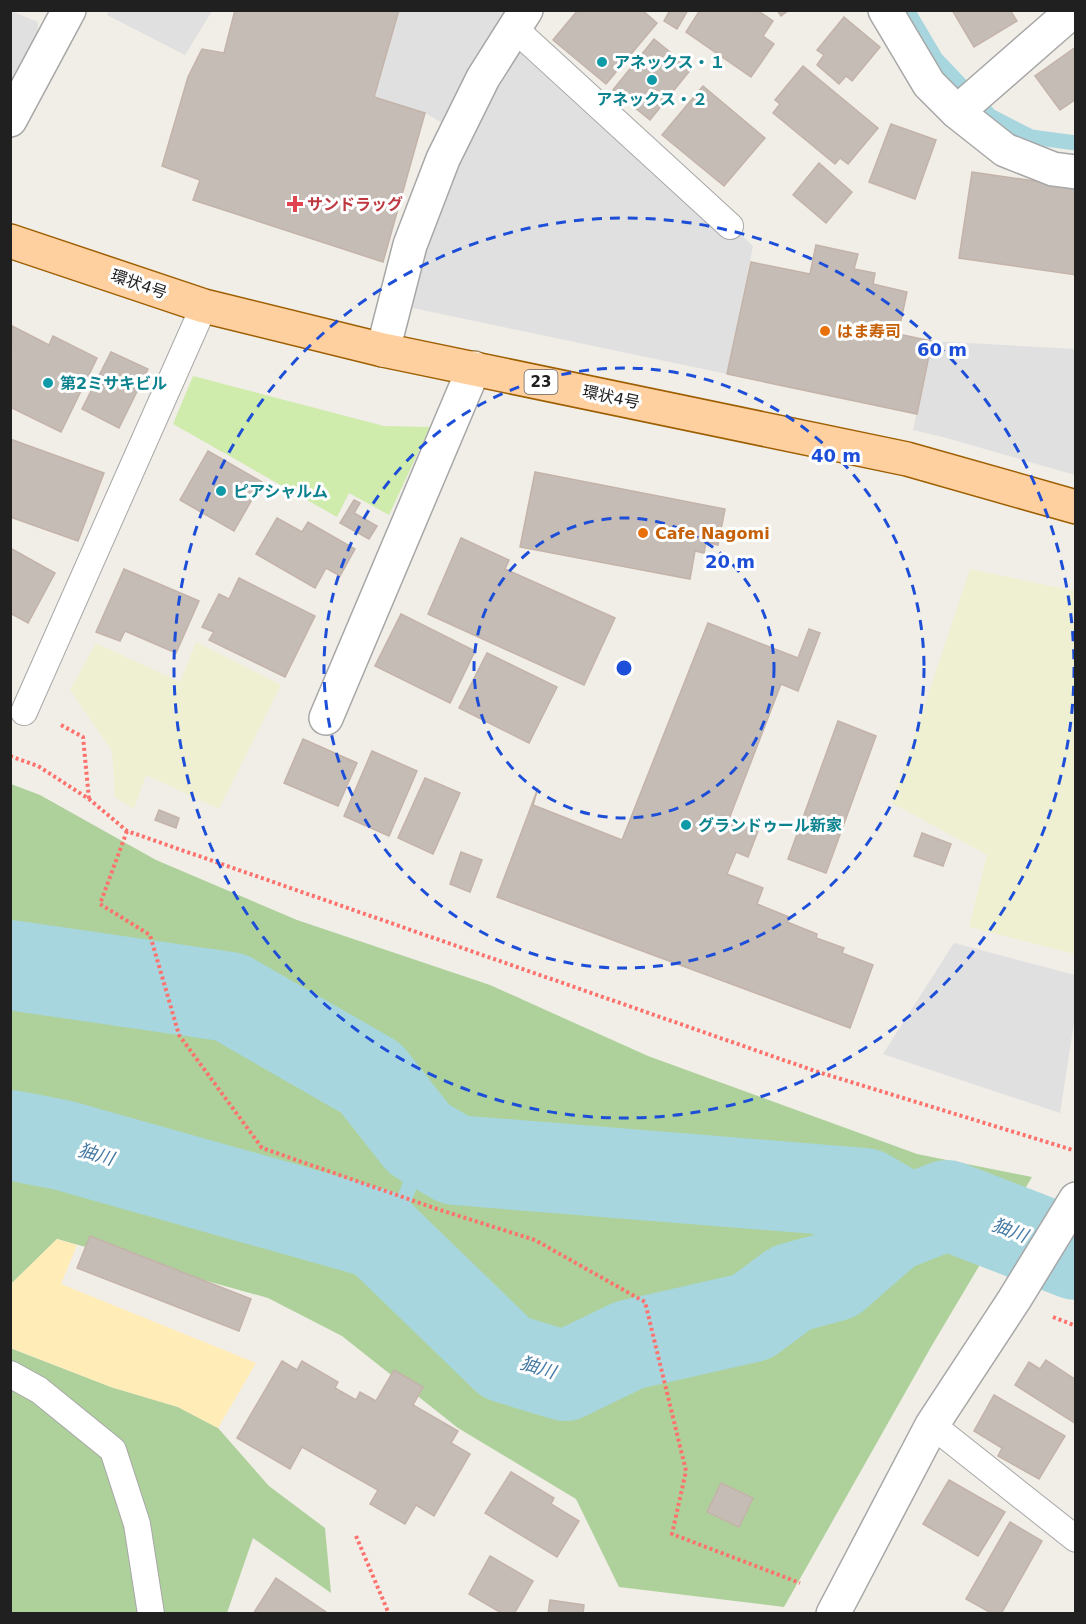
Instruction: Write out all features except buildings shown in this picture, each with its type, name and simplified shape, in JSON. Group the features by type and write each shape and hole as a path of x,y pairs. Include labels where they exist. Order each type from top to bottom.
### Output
{"main road":[{"name":"環状4号","path":"10,241 204,306 382,350 908,459 1076,507"}],"street":[{"path":"10,120 69,10"},
{"path":"885,10 929,84 965,105 1005,150 1053,169 1076,172"},
{"path":"965,105 1067,16 1064,10"},
{"path":"382,350 410,245 442,159 483,78 520,20"},
{"path":"326,718 474,368"},
{"path":"837,1606 932,1425 1076,1199"}],"lane":[{"path":"520,20 730,226"},
{"path":"24,712 204,306"},
{"path":"10,1374 39,1390 113,1450 137,1524 151,1614"},
{"path":"932,1425 1076,1539"}],"path":[{"path":"83,737 89,799"},
{"path":"10,756 38,766 89,799 127,831 814,1071 1076,1151"},
{"path":"127,831 100,904 150,935 179,1035 262,1148 534,1240 645,1302 686,1472 672,1534 837,1606"},
{"path":"356,1536 389,1614"}],"green space":[{"path":"193,376 384,426 430,427 389,515 349,493 337,517 173,424"},
{"path":"970,569 1075,591 1075,954 969,927 987,855 892,803"},
{"path":"196,642 281,685 219,809 146,775 134,809 115,797 112,751 70,690 96,643 180,682"},
{"path":"11,784 40,795 156,860 297,920 490,985 648,1056 917,1154 1032,1177 931,1347 784,1607 619,1587 576,1499 458,1428 342,1336 268,1298 57,1239 11,1284"},
{"path":"10,1348 111,1387 178,1407 218,1428 269,1486 325,1528 331,1593 253,1538 227,1613 11,1613"}],"sand":[{"path":"57,1239 77,1245 61,1284 256,1363 218,1428 178,1407 111,1387 11,1348 11,1284"}],"shaded area":[{"path":"109,10 212,11 185,55 107,15"},
{"path":"11,11 38,22 37,40 11,88"},
{"path":"399,11 526,11 515,28 753,246 727,374 394,304 456,131 425,113 374,97"},
{"path":"932,341 1075,349 1075,475 913,430"},
{"path":"954,943 1075,975 1075,1016 1060,1113 883,1054"}],"waterway":[{"path":"907,10 936,59 990,116 1031,137 1076,143"},
{"path":"10,965 230,997 371,1078 419,1139 455,1160 865,1193 910,1219"},
{"name":"㹨川","path":"10,1135 62,1145 378,1234 506,1358 565,1376 629,1345 752,1317 791,1288 835,1276 891,1227 947,1205 1076,1255"},
{"path":"378,1234 397,1211 408,1190 419,1139"}],"place":[{"name":"アネックス・１","path":"602,62"},
{"name":"アネックス・２","path":"652,80"},
{"name":"サンドラッグ","path":"295,204"},
{"name":"はま寿司","path":"825,331"},
{"name":"第2ミサキビル","path":"48,383"},
{"name":"ピアシャルム","path":"221,491"},
{"name":"Cafe Nagomi","path":"643,533"},
{"name":"グランドゥール新家","path":"686,825"}]}
